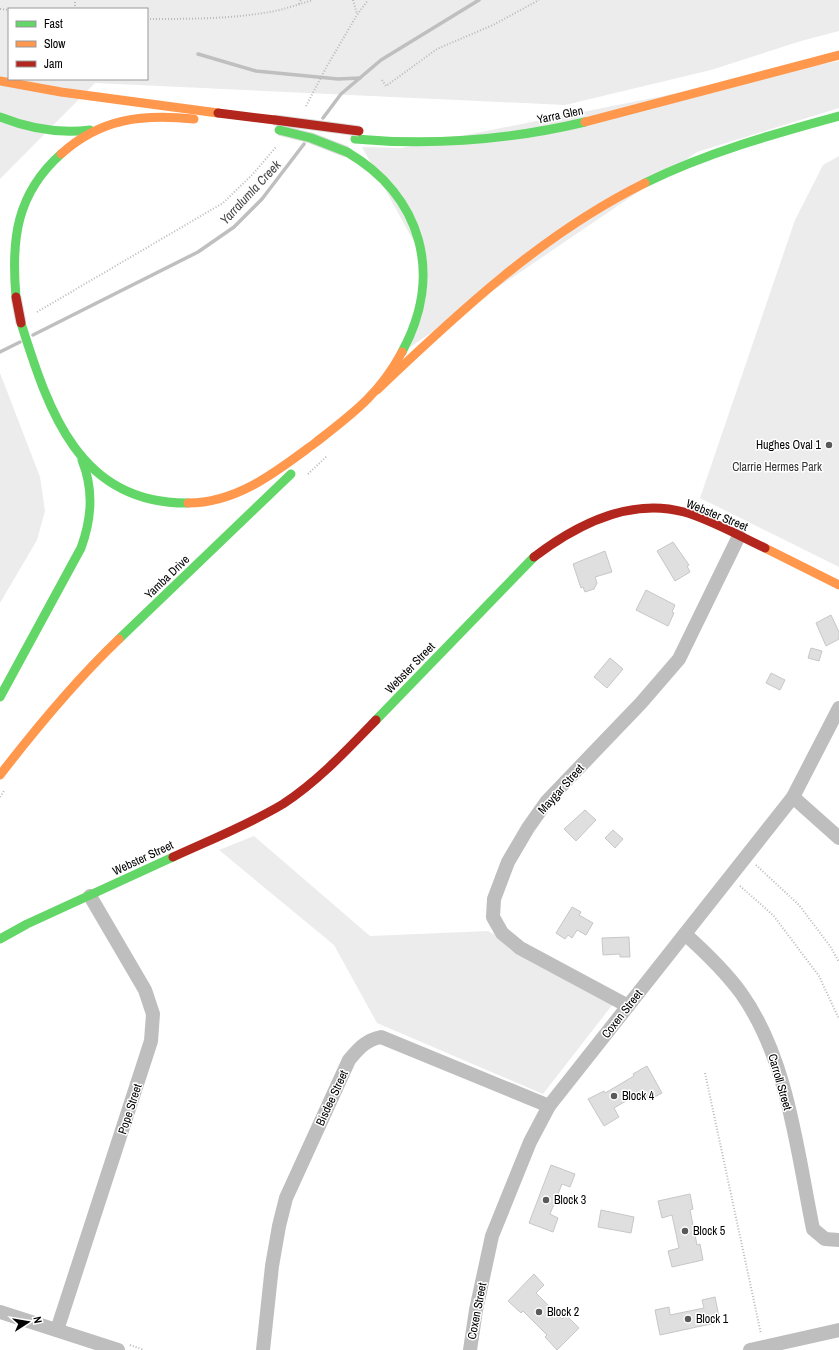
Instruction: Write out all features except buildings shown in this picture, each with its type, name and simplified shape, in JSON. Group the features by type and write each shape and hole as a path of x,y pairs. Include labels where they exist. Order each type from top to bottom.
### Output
{"main road":[{"path":"839,55 617,114 561,125 463,135 357,135 274,129 160,116 128,119 98,129 80,138 61,153 44,170 28,196 18,221 15,235 13,262 14,299 37,372 60,424 78,451 95,472 110,483 132,494 159,502 174,504 203,502 227,496 267,478 361,406 480,294 521,260 583,216 630,190 682,166 736,146 839,116"},
{"path":"0,81 60,92 275,120 357,135"},
{"path":"0,117 28,128 50,132 74,133 98,129"},
{"path":"274,129 311,138 347,152 370,166 395,192 410,215 421,252 423,287 414,326 400,356 377,390"},
{"path":"6,288 14,299"},
{"name":"Yamba Drive","path":"0,775 54,706 92,664 361,406"},
{"path":"0,697 81,548 88,531 92,512 91,493 85,466 78,451"},
{"name":"Webster Street","path":"0,939 27,924 258,818 284,803 331,766 533,558 556,539 579,525 606,515 630,510 655,509 679,512 739,536 839,585"}],"street":[{"name":"Maygar Street","path":"628,1006 520,948 502,934 493,918 494,899 508,862 528,828 547,801 636,709 679,659 739,536"},
{"name":"Coxen Street","path":"470,1350 476,1310 492,1236 530,1142 549,1106 793,797 839,708"},
{"path":"793,797 839,838"},
{"name":"Pope Street","path":"57,1330 151,1041 153,1014 145,990 90,896"},
{"name":"Carroll Street","path":"685,934 717,964 741,993 757,1020 774,1055 784,1088 813,1229 825,1239 839,1240"},
{"name":"Bisdee Street","path":"263,1350 272,1266 279,1226 286,1198 349,1060 358,1048 370,1039 382,1037 549,1106"},
{"path":"0,1312 118,1350"},
{"path":"757,1348 795,1345 839,1330"}],"path":[{"path":"299,4 301,0"},
{"path":"148,19 208,18 250,15 313,0"},
{"path":"353,0 357,15"},
{"path":"305,108 316,90 327,66 357,15 368,0"},
{"path":"382,80 386,86 437,49 493,25 539,0"},
{"path":"33,314 223,203 253,174 279,143"},
{"path":"747,856 799,905 830,946 839,962"},
{"path":"730,877 773,915 818,976 839,1019"},
{"path":"705,1072 757,1348"}],"green space":[{"path":"0,0 839,0 839,31 801,41 711,70 565,105 95,83 0,179"},
{"path":"839,61 839,108 697,152 410,347 425,262 362,147 401,148"},
{"name":"Clarrie Hermes Park","path":"839,156 839,567 700,498 795,220 823,165"},
{"path":"0,373 40,477 45,511 37,540 0,603"},
{"path":"254,836 370,936 488,931 613,1004 543,1094 377,1023 334,945 219,850"}],"waterway":[{"name":"Yarralumla Creek","path":"323,118 341,94 381,60 479,0"},
{"path":"198,54 256,71 338,79 360,78"},
{"name":"Yarralumla Creek","path":"33,335 198,252 234,227 262,199 304,144"},
{"name":"Yarralumla Creek","path":"0,352 20,342"}],"traffic: fast":[{"path":"645,183 716,153 765,137 839,116"},
{"path":"0,117 22,125 44,130 90,130"},
{"path":"355,139 413,142 471,140 528,133 585,122"},
{"path":"279,130 311,138 347,152"},
{"path":"347,152 373,170 393,191 408,214 418,240 423,266 422,294 415,323 402,352"},
{"path":"16,297 15,256 16,237 20,219 34,185 46,169 61,154"},
{"path":"21,323 44,389 57,419 74,447 95,470 120,488 151,499 188,503"},
{"path":"0,697 81,548 85,537 89,515 90,493 86,471 82,460"},
{"path":"119,639 291,474"},
{"path":"376,720 534,557"},
{"path":"0,939 27,924 173,857"}],"traffic: slow":[{"path":"585,122 839,55"},
{"path":"0,81 61,92 218,113"},
{"path":"61,154 76,142 91,133 123,121 157,117 194,119"},
{"path":"377,390 439,332 503,276 571,226 607,203 645,183"},
{"path":"188,503 206,502 224,498 256,484 286,464 341,423 364,403 384,380 402,352"},
{"path":"765,548 839,585"},
{"path":"0,775 57,705 87,671 119,639"}],"traffic: jam":[{"path":"218,113 275,120"},
{"path":"275,120 359,131"},
{"path":"16,297 21,323"},
{"path":"534,557 567,534 585,525 623,511 643,508 663,508 694,515 765,548"},
{"path":"173,857 243,826 283,804 320,775 376,720"}],"place":[{"name":"Hughes Oval 1","path":"829,445"},
{"name":"Block 4","path":"614,1096"},
{"name":"Block 3","path":"546,1200"},
{"name":"Block 5","path":"685,1231"},
{"name":"Block 2","path":"539,1312"},
{"name":"Block 1","path":"688,1319"}]}
